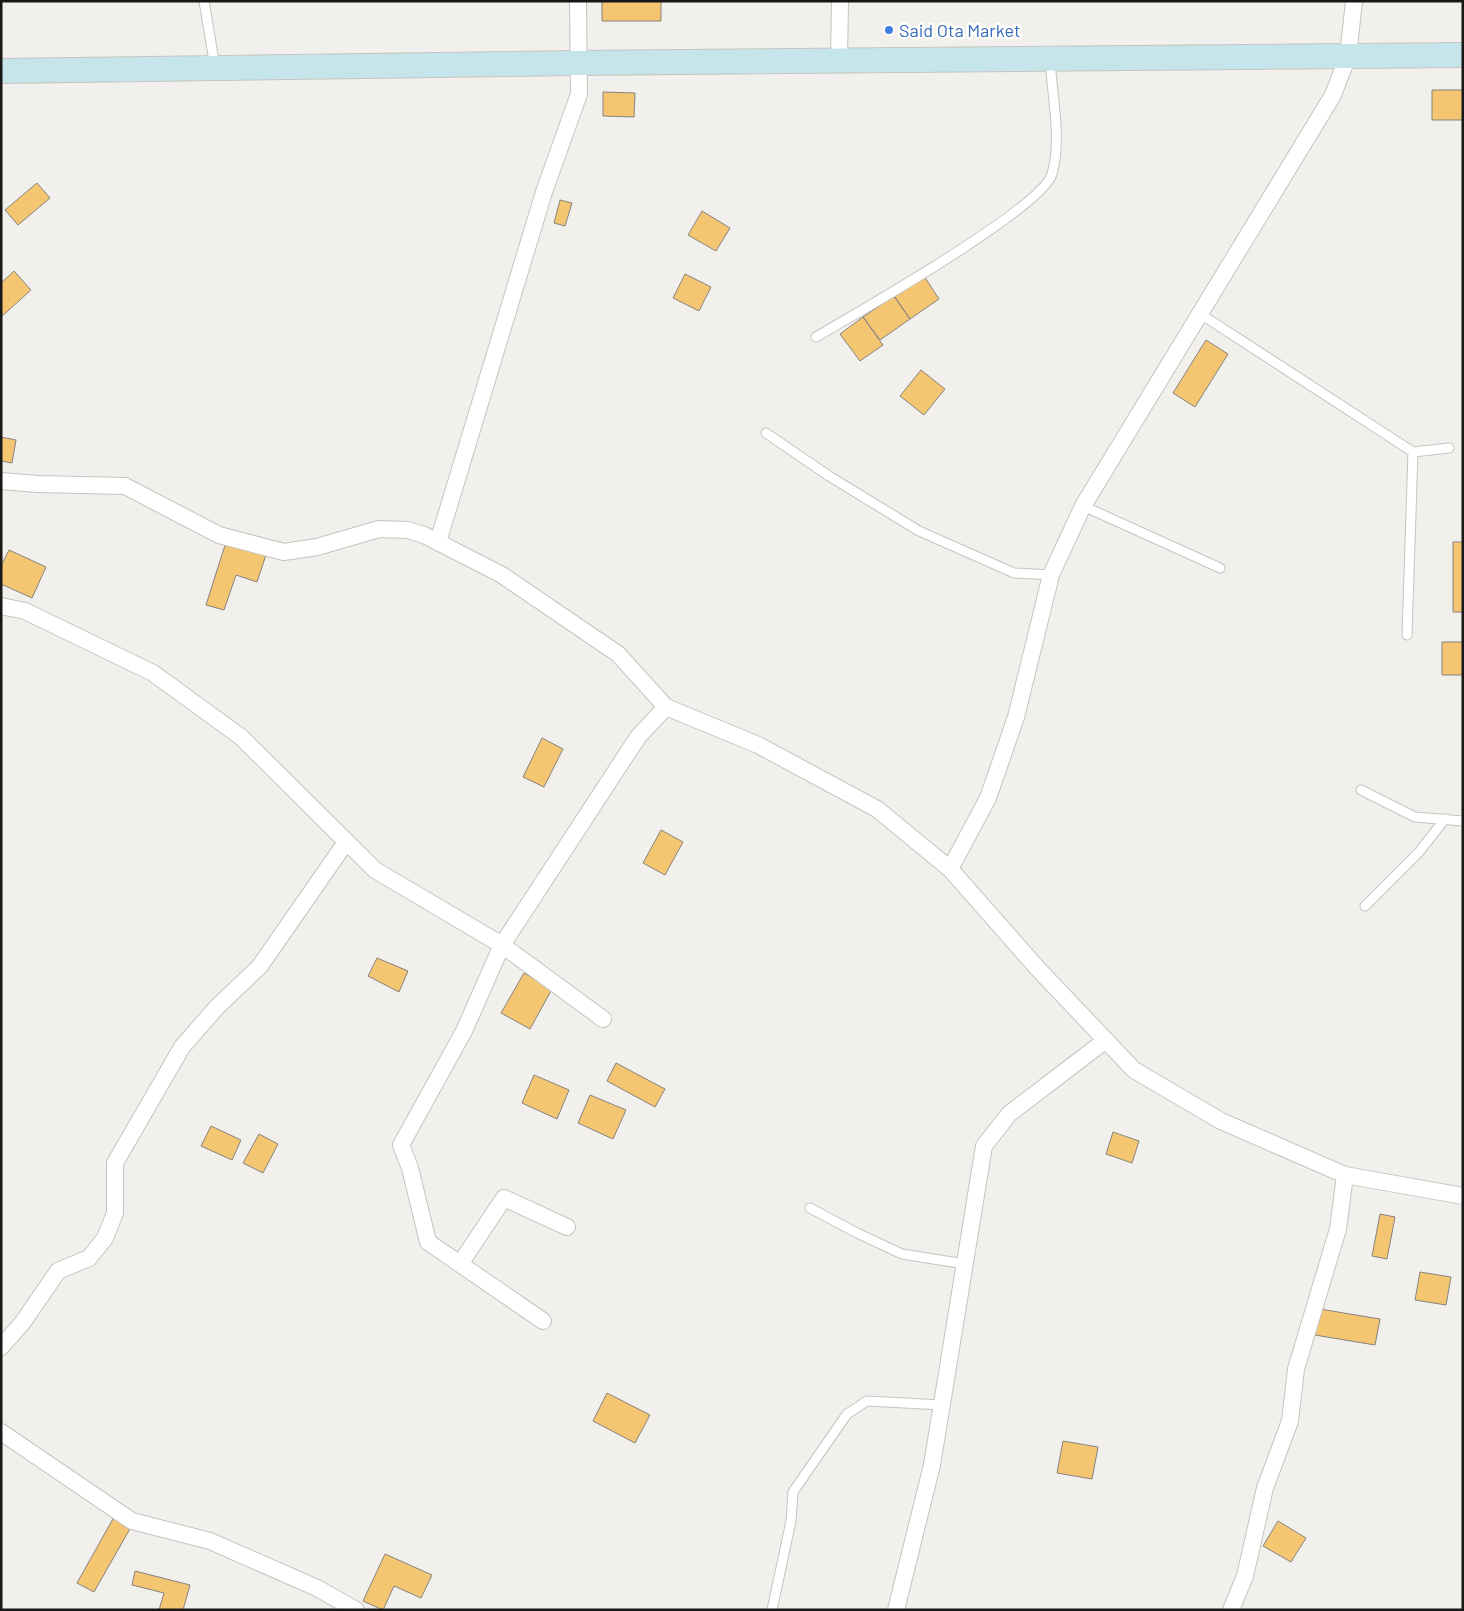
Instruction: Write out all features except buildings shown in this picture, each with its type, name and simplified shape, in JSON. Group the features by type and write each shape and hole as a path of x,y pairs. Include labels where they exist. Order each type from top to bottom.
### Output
{"main road":[{"path":"1,71 577,63 1463,55"}],"street":[{"path":"438,542 544,192 579,94 577,63 578,1"},
{"path":"839,61 840,1"},
{"path":"950,869 988,798 1016,718 1051,575 1083,506 1333,95 1348,56 1354,1"},
{"path":"1,481 38,484 125,486 219,535 284,552 317,547 379,529 408,530 424,534 502,576 618,654 666,708 758,745 877,809 950,869 1040,971 1134,1070 1222,1121 1345,1175 1463,1196"},
{"path":"1,606 26,611 153,673 241,737 375,870 502,946 603,1019"},
{"path":"543,1321 428,1242 410,1168 401,1145 464,1031 502,946 638,737 666,708"},
{"path":"1,1346 23,1322 58,1271 89,1258 105,1238 115,1213 115,1163 182,1047 217,1007 260,966 346,842"},
{"path":"896,1610 932,1465 984,1146 1009,1114 1106,1040"},
{"path":"1231,1610 1245,1576 1265,1488 1290,1421 1296,1369 1338,1229 1345,1175"},
{"path":"460,1264 504,1198 567,1227"},
{"path":"1,1432 132,1522 210,1542 317,1588 356,1610"}],"lane":[{"path":"204,1 215,68"},
{"path":"816,338 966,246 1032,198 1051,175 1056,145 1050,59"},
{"path":"1199,313 1413,452 1449,448"},
{"path":"766,433 828,476 919,531 1014,572 1051,575"},
{"path":"1407,635 1413,452"},
{"path":"1083,506 1220,568"},
{"path":"1361,790 1415,817 1463,821"},
{"path":"1366,906 1420,852 1445,819"},
{"path":"810,1208 902,1254 965,1264"},
{"path":"772,1610 791,1521 793,1492 847,1414 867,1401 942,1405"}],"place":[{"name":"Said Ota Market","path":"889,30"}]}
